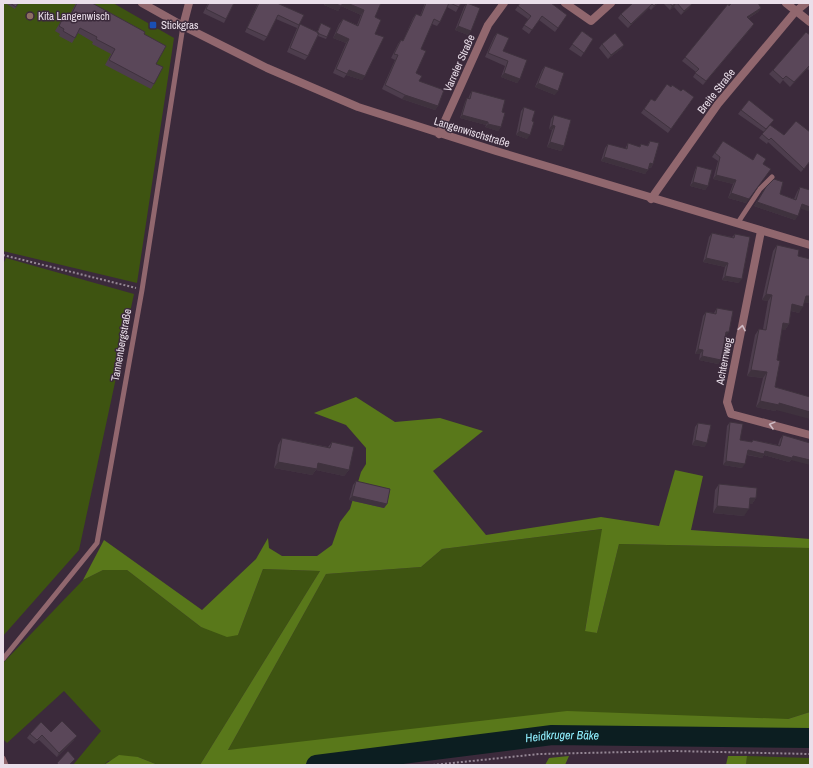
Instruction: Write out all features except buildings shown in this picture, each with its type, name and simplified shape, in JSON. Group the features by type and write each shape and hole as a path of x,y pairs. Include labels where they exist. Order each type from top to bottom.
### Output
{"street":[{"name":"Langenwischstraße","path":"142,3 183,26 267,68 351,104 439,134 651,199 810,245"},
{"name":"Tannenbergstraße","path":"183,26 189,3"},
{"name":"Varreler Straße","path":"439,134 488,25 504,3"},
{"path":"564,3 591,21 611,3"},
{"path":"786,3 795,12 810,22"},
{"name":"Breite Straße","path":"651,199 718,104 795,12 806,3"},
{"name":"Achternweg","path":"761,231 727,402 731,414 810,435"}],"lane":[{"name":"Tannenbergstraße","path":"3,659 97,543 142,290 183,26"},
{"path":"737,224 760,189 772,177"},
{"path":"3,758 6,765"}],"path":[{"path":"3,255 142,290"},
{"path":"433,765 539,754 674,751 810,754"}],"green space":[{"path":"3,3 113,3 174,38 137,283 3,251"},
{"path":"6,258 134,294 79,550 3,636 3,264"},
{"path":"356,397 395,422 440,418 483,431 433,471 486,535 601,517 659,526 675,470 703,476 691,530 810,539 810,548 619,544 597,633 585,631 602,529 442,549 421,567 326,574 228,750 567,711 788,719 810,712 810,737 552,733 303,765 200,765 320,571 263,569 238,635 227,637 201,627 127,570 103,570 83,580 104,540 202,610 256,559 268,538 269,548 282,556 317,556 332,545 340,522 350,509 361,472 366,464 366,448 346,425 314,413"},
{"path":"603,529 585,630 597,633 619,544 810,548 810,712 788,719 228,750 326,574 421,567 442,549"},
{"path":"263,569 320,571 200,765 158,765 138,757 108,761 104,765 73,765 101,731 64,691 7,743 3,739 3,663 83,580 103,570 127,570 201,627 238,635"},
{"path":"119,755 138,757 158,765 104,765"},
{"path":"569,756 565,765 545,765 549,758"},
{"path":"728,756 747,756 746,765 726,765"},
{"path":"747,756 810,758 810,765 746,765"}],"waterway":[{"name":"Heidkruger Bäke","path":"316,765 552,735 810,738"}],"place":[{"name":"Kita Langenwisch","path":"30,16"},
{"name":"Stickgras","path":"153,25"}]}
